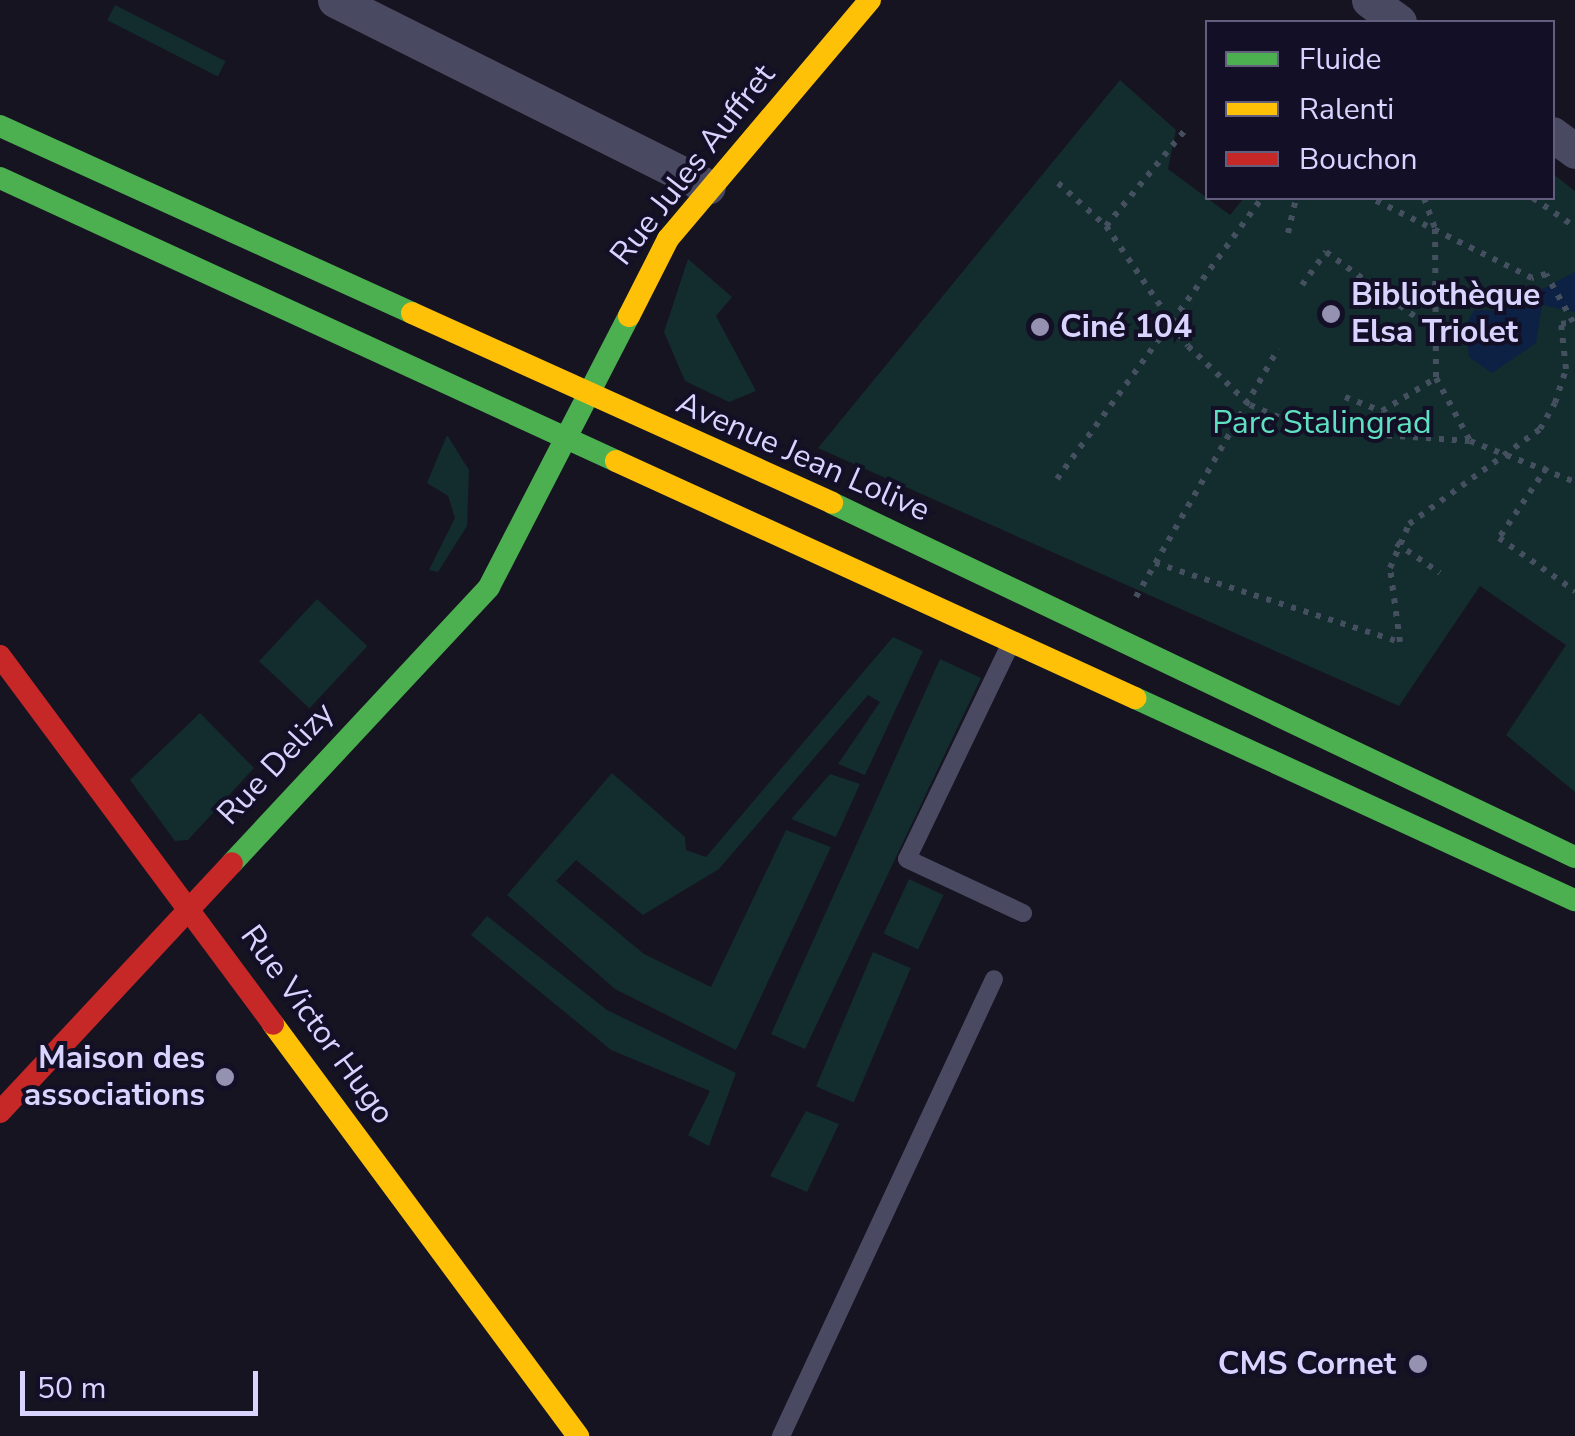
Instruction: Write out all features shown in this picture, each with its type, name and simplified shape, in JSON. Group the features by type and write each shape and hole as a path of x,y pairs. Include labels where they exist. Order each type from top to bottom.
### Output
{"main road":[{"name":"Rue Jules Auffret","path":"568,440 629,300 708,187 870,0"},
{"name":"Avenue Jean Lolive","path":"0,126 588,394 1575,857"},
{"path":"0,178 1575,900"},
{"name":"Rue Delizy","path":"0,1112 489,587 568,440"},
{"name":"Rue Victor Hugo","path":"7,682 188,908 578,1436"}],"street":[{"path":"335,0 708,187"}],"lane":[{"path":"1013,640 907,859 1023,913"},
{"path":"781,1436 994,979"}],"path":[{"path":"1106,226 1184,130"},
{"path":"1058,182 1106,226 1170,318 1250,405 1309,430 1470,441 1510,451 1575,482"},
{"path":"1057,479 1170,318 1260,200"},
{"path":"1288,234 1296,200"},
{"path":"1155,563 1400,642 1390,568 1396,544 1409,524 1510,451 1556,403 1566,369 1561,324 1573,322 1546,274 1532,278 1376,200"},
{"path":"1425,200 1435,228 1432,329 1436,378 1470,441"},
{"path":"1537,200 1575,228"},
{"path":"1302,285 1326,252 1432,329"},
{"path":"1136,597 1250,405 1278,349"},
{"path":"1345,397 1382,410 1436,378"},
{"path":"1547,466 1498,538 1575,592"},
{"path":"1396,544 1440,573"}],"green space":[{"path":"115,5 225,61 218,76 107,20"},
{"name":"Parc Stalingrad","path":"1120,80 1176,130 1168,169 1230,215 1242,200 1555,200 1555,176 1575,191 1575,792 1506,735 1566,645 1480,586 1399,706 818,448"},
{"path":"688,259 732,297 716,316 756,391 729,402 685,381 664,332"},
{"path":"447,435 469,470 467,526 438,572 429,570 455,518 448,496 427,483"},
{"path":"317,599 367,646 309,708 259,661"},
{"path":"893,637 923,651 865,775 838,764 880,702 868,695 719,869 643,915 576,860 556,881 644,954 711,987 786,830 831,847 736,1050 615,989 507,895 612,773 685,837 686,850 706,857"},
{"path":"940,659 981,678 805,1049 771,1034"},
{"path":"200,713 254,768 188,840 175,841 130,780"},
{"path":"830,774 860,784 836,837 791,819"},
{"path":"909,879 943,895 918,949 884,933"},
{"path":"487,916 607,1010 736,1073 709,1146 688,1135 710,1091 611,1050 471,935"},
{"path":"873,952 911,968 854,1102 816,1086"},
{"path":"806,1111 839,1124 807,1192 770,1176"}],"water":[{"path":"1575,272 1575,312 1542,305 1536,343 1492,373 1469,357 1465,327 1474,310 1500,311"}],"traffic: fast":[{"path":"0,126 412,313"},
{"path":"0,178 616,461"},
{"path":"232,863 489,587 629,316"},
{"path":"832,503 1575,857"},
{"path":"1135,698 1575,900"}],"traffic: slow":[{"path":"629,316 668,239 870,0"},
{"path":"412,313 832,503"},
{"path":"616,461 1135,698"},
{"path":"273,1024 578,1436"}],"traffic: jam":[{"path":"0,656 273,1024"},
{"path":"0,1112 232,863"}],"place":[{"name":"Bibliothèque Elsa Triolet","path":"1331,314"},
{"name":"Ciné 104","path":"1040,327"},
{"name":"Maison des associations","path":"225,1077"},
{"name":"CMS Cornet","path":"1418,1364"}]}
